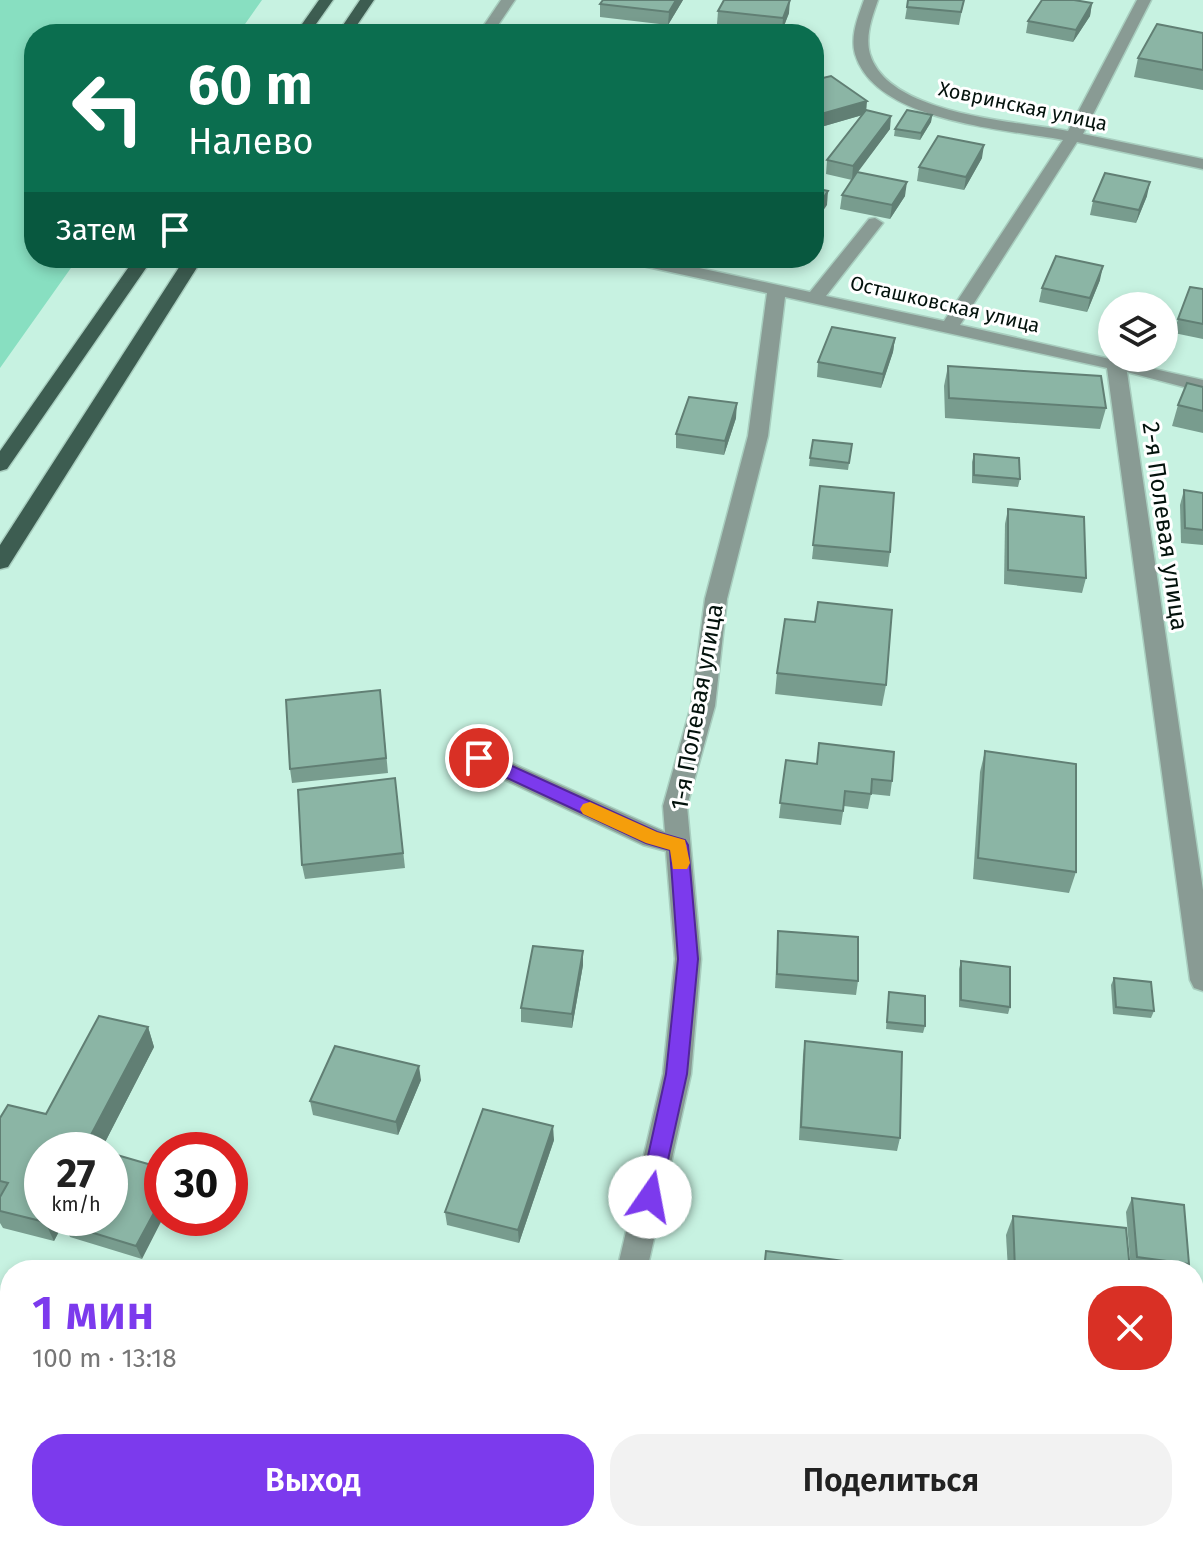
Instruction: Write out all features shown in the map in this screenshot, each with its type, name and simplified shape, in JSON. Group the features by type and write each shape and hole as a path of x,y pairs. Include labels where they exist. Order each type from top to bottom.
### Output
{"main road":[{"path":"309,24 326,0"},
{"path":"351,24 367,0"},
{"path":"0,465 137,268"},
{"path":"0,562 188,268"}],"street":[{"path":"492,24 508,0"},
{"name":"Ховринская улица","path":"871,0 859,34 863,55 883,84 908,100 955,114 1203,164"},
{"path":"948,329 1073,137 1144,0"},
{"path":"815,298 875,223"},
{"name":"Осташковская улица","path":"677,268 1098,360"},
{"name":"1-я Полевая улица","path":"634,1260 677,1074 688,959 675,806 703,706 716,599 758,436 777,289"},
{"name":"2-я Полевая улица","path":"1117,372 1203,980"},
{"name":"Осташковская улица","path":"1148,372 1203,386"},
{"path":"479,758 652,838 679,845"}],"green space":[{"path":"0,0 262,0 245,24 24,24 24,268 71,268 0,368"}],"building":[{"path":"603,0 676,0 669,12 600,4"},
{"path":"724,0 790,0 783,18 718,11"},
{"path":"908,0 964,0 961,12 907,7"},
{"path":"1042,0 1092,3 1076,30 1028,21"},
{"path":"1157,24 1203,33 1203,70 1138,58"},
{"path":"831,76 867,101 824,113 824,78"},
{"path":"866,110 891,116 853,166 827,160"},
{"path":"907,110 932,115 921,133 895,129"},
{"path":"938,136 984,145 966,177 919,167"},
{"path":"857,172 907,182 892,205 842,195"},
{"path":"1105,173 1150,182 1139,210 1093,201"},
{"path":"1056,256 1103,266 1090,298 1042,288"},
{"path":"1190,287 1203,289 1203,324 1178,319"},
{"path":"832,327 895,338 883,374 818,362"},
{"path":"948,366 1101,376 1106,408 949,398"},
{"path":"1187,383 1203,387 1203,411 1178,405"},
{"path":"689,397 737,403 725,441 676,434"},
{"path":"813,440 852,444 849,463 810,458"},
{"path":"974,454 1019,458 1020,479 974,475"},
{"path":"820,486 894,493 890,552 813,545"},
{"path":"1184,490 1203,493 1203,530 1185,528"},
{"path":"1008,509 1084,517 1086,578 1008,570"},
{"path":"818,602 892,610 886,685 777,673 785,619 815,622"},
{"path":"380,690 386,758 290,769 286,700"},
{"path":"819,743 894,752 892,781 872,779 871,794 845,791 843,811 780,803 786,760 817,764"},
{"path":"985,751 1076,764 1076,872 978,858"},
{"path":"395,778 403,853 302,865 298,790"},
{"path":"778,931 858,937 858,981 777,974"},
{"path":"533,946 583,951 572,1014 521,1008"},
{"path":"961,961 1010,967 1010,1007 961,1000"},
{"path":"1114,978 1151,982 1154,1011 1116,1007"},
{"path":"889,992 925,996 925,1026 887,1022"},
{"path":"99,1016 148,1027 93,1132 24,1132 24,1217 0,1211 0,1197 8,1183 0,1181 0,1118 8,1105 46,1114"},
{"path":"805,1041 902,1052 900,1138 801,1127"},
{"path":"335,1046 419,1066 396,1122 310,1101"},
{"path":"483,1109 553,1126 518,1230 445,1212"},
{"path":"128,1158 144,1163 144,1231 136,1246 103,1236 128,1236"},
{"path":"1132,1198 1184,1205 1189,1260 1137,1257"},
{"path":"1013,1216 1126,1228 1129,1260 1015,1260"},
{"path":"766,1251 837,1260 765,1260"}],"slow traffic":[{"path":"590,809 652,838 679,845 680,863"}],"route":[{"path":"479,758 652,838 679,845 688,959 677,1074 650,1197"}]}
